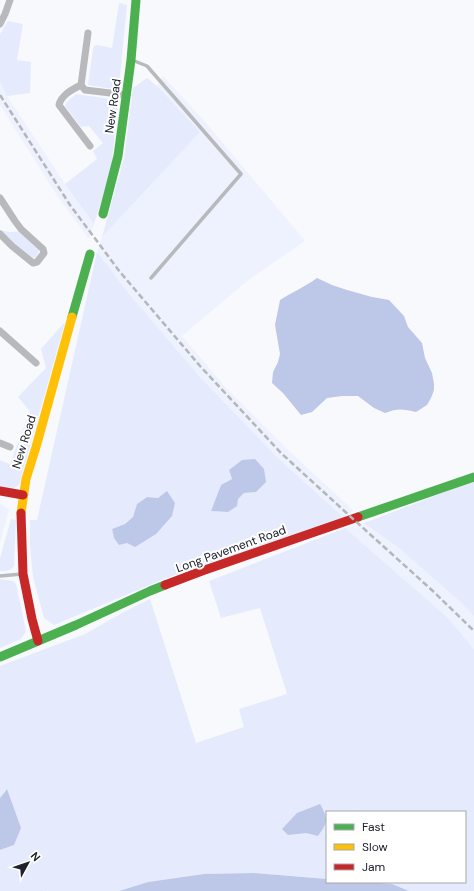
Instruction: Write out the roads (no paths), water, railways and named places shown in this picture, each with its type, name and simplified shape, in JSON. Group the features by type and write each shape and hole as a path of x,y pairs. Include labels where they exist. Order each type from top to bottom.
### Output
{"street":[{"path":"0,24 10,0"},
{"name":"New Road","path":"103,214 118,156 132,60 136,0"},
{"path":"88,33 81,85 85,90 127,95"},
{"path":"81,85 70,91 60,101 59,105 90,146"},
{"path":"0,198 3,208 21,229 43,249 44,253 37,262 33,264 0,234"},
{"name":"New Road","path":"38,641 32,620 23,574 21,514 23,495 27,474 36,447 90,254"},
{"path":"0,331 36,363"},
{"path":"0,443 10,447"},
{"name":"Long Pavement Road","path":"0,657 76,625 150,591 202,571 474,476"},
{"path":"0,491 23,495"}],"lane":[{"path":"132,60 147,66 241,174 151,278"},
{"path":"0,576 23,574"}],"water":[{"path":"317,278 347,290 389,300 404,316 408,327 422,343 425,358 432,373 434,390 427,405 416,412 408,410 394,410 385,413 374,408 358,396 342,396 327,398 312,412 301,415 283,393 272,383 273,372 280,354 275,325 280,300"},
{"path":"255,459 264,469 266,482 256,492 244,493 238,499 237,506 228,512 211,511 221,485 232,479 229,470 242,460"},
{"path":"167,491 175,503 172,516 156,534 135,547 127,543 119,545 114,538 112,529 125,524 133,517 137,504 147,497 158,498"},
{"path":"7,789 21,828 14,845 0,850 0,798"},
{"path":"320,804 325,814 326,821 318,836 306,833 288,835 282,829 297,813"},
{"path":"253,873 326,879 326,883 380,883 392,884 409,891 119,891 148,882 204,874"}],"railway":[{"path":"0,95 70,205 120,272 200,366 281,453 434,592 474,631"}]}
